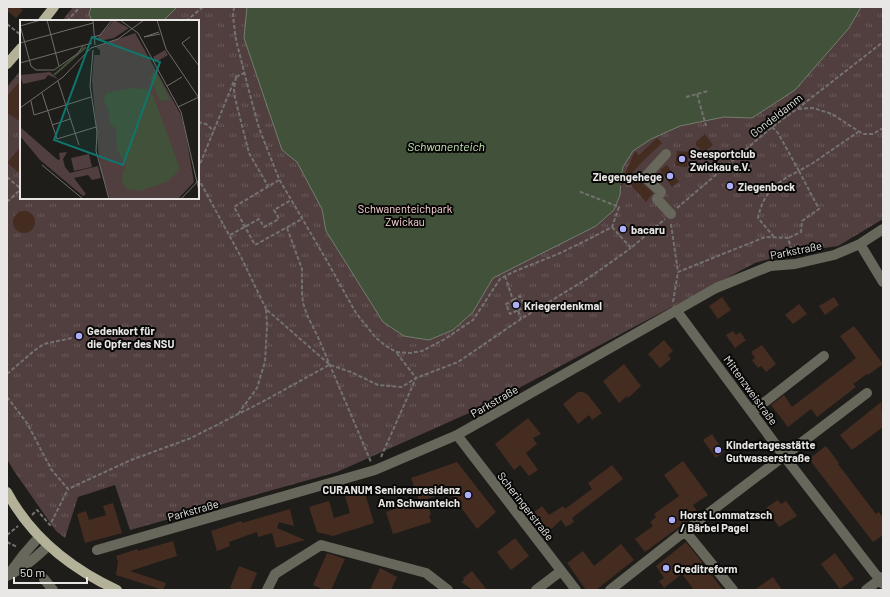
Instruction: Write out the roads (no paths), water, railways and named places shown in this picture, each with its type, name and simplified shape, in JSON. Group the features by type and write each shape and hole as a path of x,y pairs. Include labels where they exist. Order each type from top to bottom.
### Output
{"main road":[{"path":"44,20 54,7"},
{"path":"7,64 20,49"},
{"path":"7,492 25,520 48,546 99,582 117,590"}],"street":[{"path":"666,154 645,177 661,192 657,198 671,214"},
{"name":"Parkstraße","path":"97,550 375,470 457,436 716,288 770,266 795,264 834,254 860,244 883,229"},
{"path":"860,244 883,282"},
{"name":"Mittenzweistraße","path":"676,310 784,456 882,580"},
{"path":"752,412 824,356"},
{"path":"610,590 684,531 867,393"},
{"name":"Scheringerstraße","path":"457,436 576,590"},
{"path":"684,531 733,590"},
{"path":"7,576 39,537"},
{"path":"267,590 275,574 321,545 426,573 448,590"},
{"path":"7,576 20,570 48,546"},
{"path":"536,590 561,571"},
{"path":"44,579 53,590"},
{"path":"866,590 882,580"}],"water":[{"path":"91,7 177,7 164,20 92,20 89,14"},
{"name":"Schwanenteich","path":"247,7 861,7 849,28 795,90 752,118 724,117 680,126 651,139 633,151 623,167 620,195 614,210 596,226 493,278 473,312 453,330 429,340 404,336 383,322 326,231 322,209 297,162 282,150 244,38"}],"place":[{"name":"Seesportclub Zwickau e.V.","path":"682,159"},
{"name":"Ziegengehege","path":"670,176"},
{"name":"Ziegenbock","path":"730,186"},
{"name":"bacaru","path":"623,229"},
{"name":"Kriegerdenkmal","path":"516,305"},
{"name":"Gedenkort für die Opfer des NSU","path":"79,336"},
{"name":"Kindertagesstätte Gutwasserstraße","path":"718,450"},
{"name":"CURANUM Seniorenresidenz Am Schwanteich","path":"468,495"},
{"name":"Horst Lommatzsch / Bärbel Pagel","path":"672,520"},
{"name":"Creditreform","path":"666,568"}],"park label":[{"name":"Schwanenteichpark Zwickau","path":"405,214"}]}
